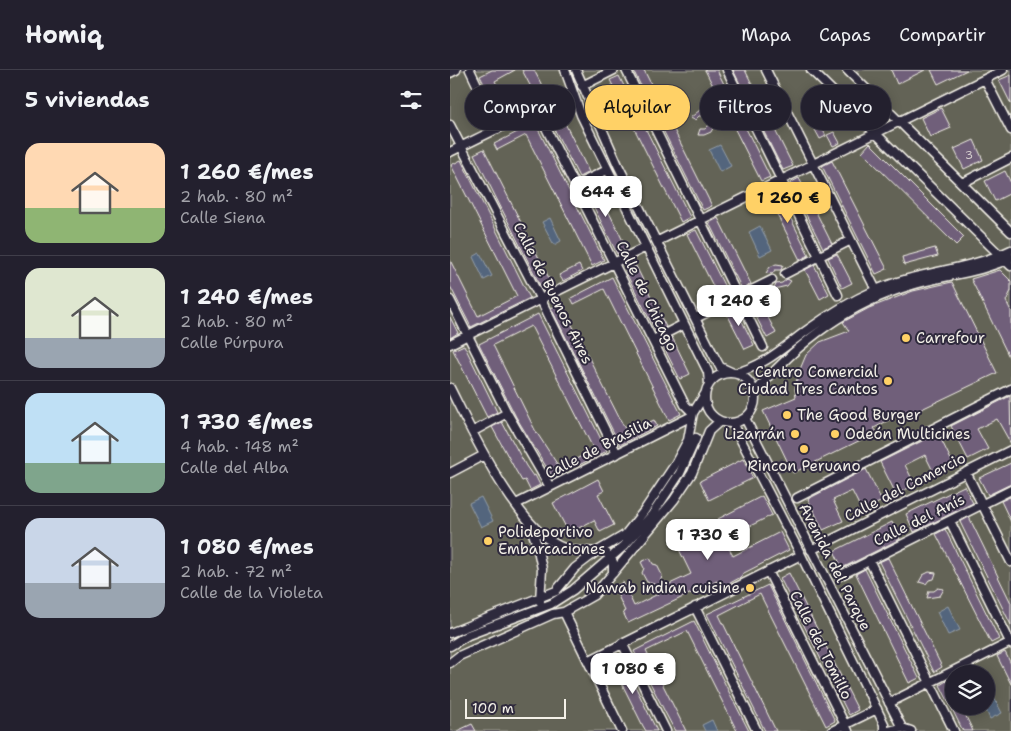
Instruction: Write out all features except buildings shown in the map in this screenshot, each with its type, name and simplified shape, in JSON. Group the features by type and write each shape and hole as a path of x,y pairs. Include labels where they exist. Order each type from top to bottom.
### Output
{"street":[{"path":"450,73 456,70"},
{"path":"470,70 477,85"},
{"path":"564,70 569,85"},
{"path":"576,70 618,165 720,366 747,380 754,394 753,406 745,418 732,422 720,421 708,410 705,394"},
{"path":"582,86 614,70"},
{"path":"626,70 763,347"},
{"path":"726,70 838,295"},
{"path":"766,70 876,290"},
{"path":"811,70 1007,260"},
{"path":"847,70 1011,232"},
{"path":"658,241 1003,70"},
{"path":"986,79 1011,130"},
{"path":"575,98 608,170 708,372 709,384"},
{"name":"Calle de Buenos Aires","path":"450,124 542,300 617,454"},
{"path":"450,152 496,130"},
{"name":"Calle de Chicago","path":"547,130 654,340 684,406 692,415"},
{"path":"962,183 980,178 1011,158"},
{"path":"576,185 608,170"},
{"path":"785,274 851,240"},
{"path":"450,344 646,247"},
{"path":"754,394 769,375 799,346 834,320 862,304 913,285 988,268 1007,260 1011,250"},
{"path":"450,633 556,591 575,568 596,552 625,535 644,511 688,440 692,415 709,384 719,375 734,373 767,362 829,316 876,290 912,278 1007,260"},
{"path":"696,318 772,280"},
{"path":"450,300 507,413 550,487"},
{"path":"654,340 684,324"},
{"path":"450,388 484,456 528,520 549,540 563,548 605,552 613,562 613,573"},
{"path":"797,498 1011,389"},
{"path":"753,406 762,409"},
{"path":"472,432 507,413"},
{"name":"Calle de Brasilia","path":"516,504 692,415"},
{"name":"Avenida del Parque","path":"745,418 902,728"},
{"path":"450,663 459,656 553,614 564,612 594,594 674,500 692,473 709,431 720,421"},
{"name":"Avenida del Parque","path":"732,422 801,554 877,709 884,731"},
{"path":"450,646 468,635 543,608 562,598 610,558 638,532 652,514 680,473 696,438"},
{"name":"Calle del Comercio","path":"811,550 1011,450"},
{"path":"450,473 484,456"},
{"path":"766,461 778,467 775,478"},
{"path":"966,472 1011,562"},
{"name":"Calle del Anís","path":"839,576 1011,490"},
{"path":"528,520 537,545 542,569 540,598 543,608 553,614"},
{"path":"889,702 1011,643 950,520"},
{"path":"588,661 801,554"},
{"path":"869,560 954,731"},
{"name":"Calle del Tomillo","path":"768,571 847,728"},
{"path":"696,607 757,731"},
{"path":"564,612 622,731"},
{"path":"622,643 666,731"},
{"path":"832,731 847,728 877,709"},
{"path":"889,731 902,728 911,731"}],"green space":[{"path":"450,70 1011,70 1011,731 450,731"}],"water":[{"path":"720,145 731,166 720,172 709,150"},
{"path":"550,218 561,241 554,245 542,222"},
{"path":"760,226 772,250 760,256 749,232"},
{"path":"480,253 492,276 484,280 473,257"},
{"path":"481,497 493,521 481,527 469,503"},
{"path":"948,606 960,630 948,635 937,612"},
{"path":"995,700 1002,713 990,719 988,715 995,715"},
{"path":"712,720 717,731 705,731 702,725"}],"tunnel":[{"path":"777,465 787,460"},
{"path":"779,470 789,465"}],"place":[{"name":"Carrefour","path":"906,338"},
{"name":"Centro Comercial Ciudad Tres Cantos","path":"888,381"},
{"name":"The Good Burger","path":"787,415"},
{"name":"Lizarrán","path":"795,434"},
{"name":"Odeón Multicines","path":"835,434"},
{"name":"Rincon Peruano","path":"804,449"},
{"name":"Polideportivo Embarcaciones","path":"488,541"},
{"name":"Nawab indian cuisine","path":"750,588"}]}
